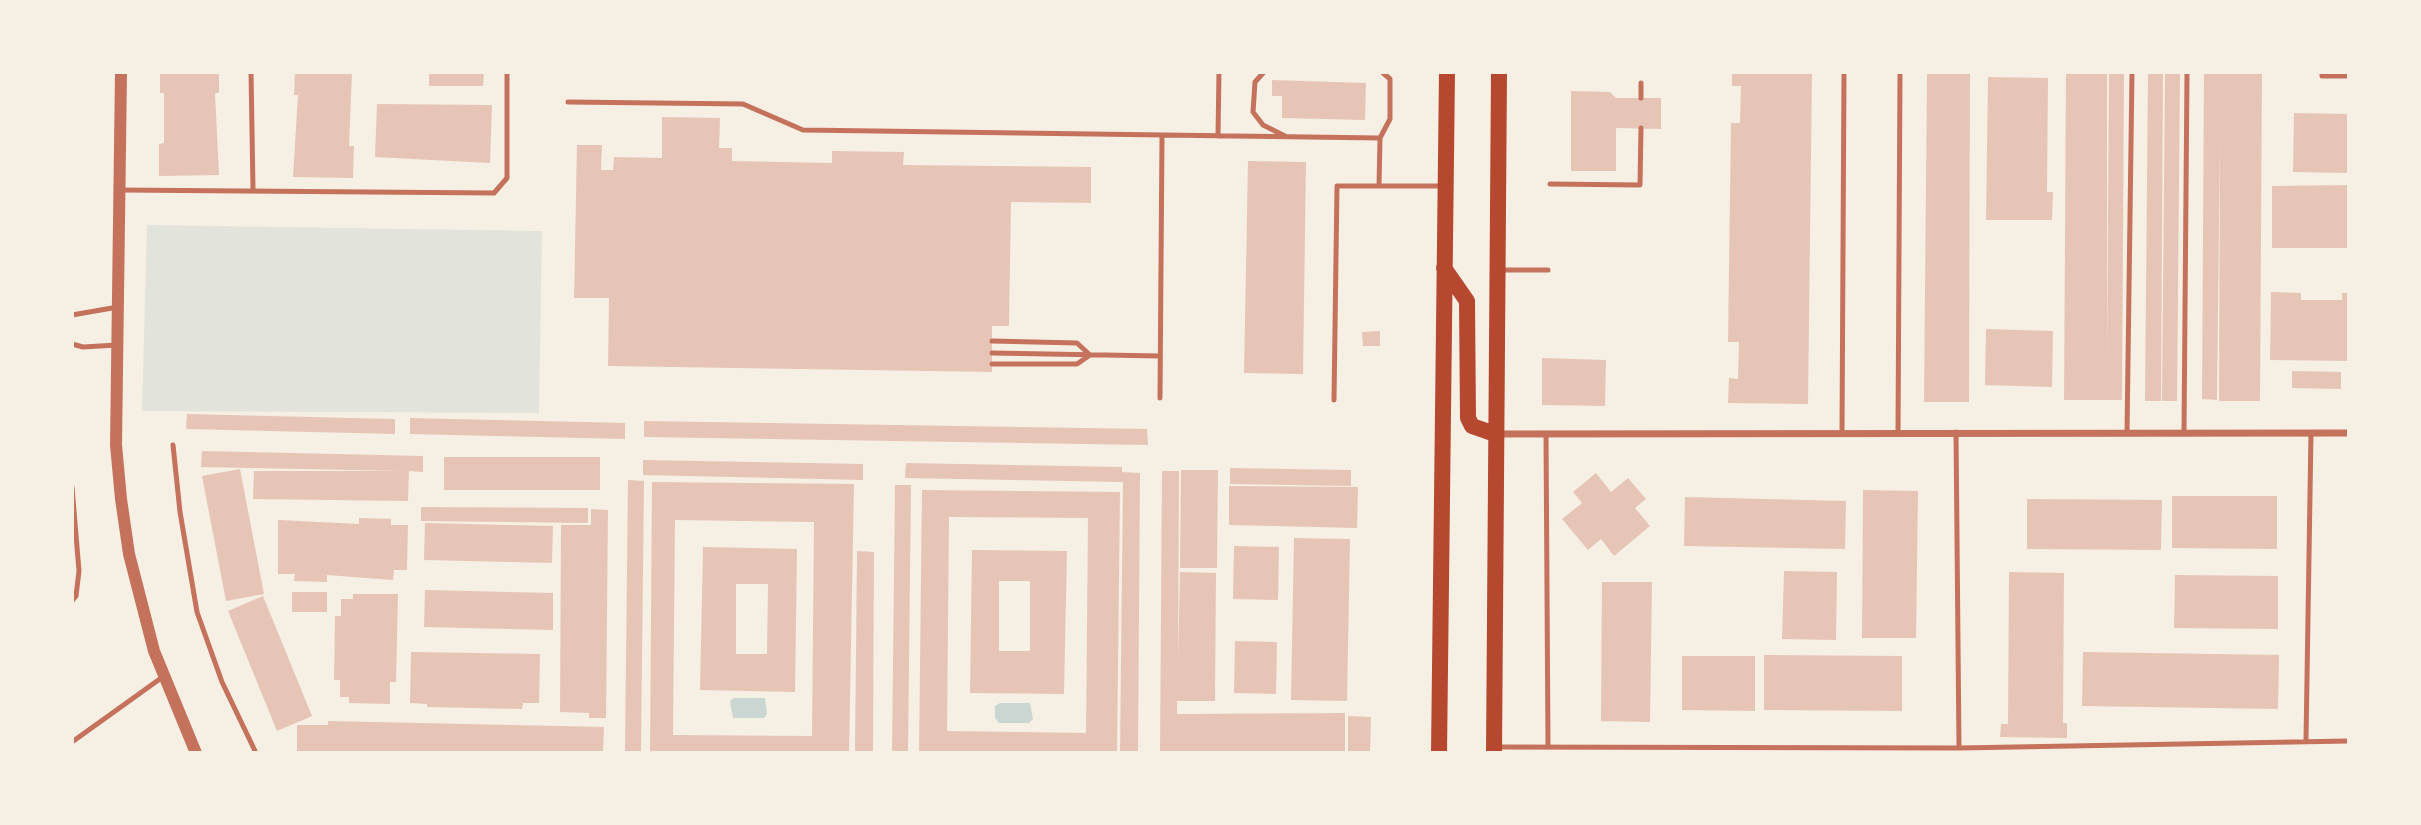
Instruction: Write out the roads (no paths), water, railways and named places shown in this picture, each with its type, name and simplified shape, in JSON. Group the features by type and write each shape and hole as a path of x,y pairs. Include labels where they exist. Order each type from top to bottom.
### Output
{"main road":[{"path":"1439,753 1447,72"},
{"path":"1494,750 1494,434 1499,72"},
{"path":"1444,268 1467,301 1468,418 1472,426 1494,434"}],"street":[{"path":"121,72 116,444 121,499 140,603 164,676 196,753"},
{"path":"1494,434 2349,433"}],"lane":[{"path":"251,72 253,189"},
{"path":"119,190 495,193 507,178 507,72"},
{"path":"1218,136 1219,72"},
{"path":"1264,72 1255,82 1253,112 1264,125 1286,137"},
{"path":"1379,186 1380,138 1390,119 1391,79 1382,72"},
{"path":"1842,432 1844,72"},
{"path":"1898,433 1900,72"},
{"path":"2127,433 2132,72"},
{"path":"2184,432 2188,72"},
{"path":"2322,72 2322,76 2349,76"},
{"path":"1641,83 1641,98"},
{"path":"568,102 743,104 803,130 1380,138"},
{"path":"1550,184 1640,185 1640,128"},
{"path":"1160,398 1161,136"},
{"path":"1334,400 1337,186 1445,186"},
{"path":"1496,270 1548,270"},
{"path":"72,315 118,307"},
{"path":"992,341 1077,342 1090,355"},
{"path":"72,344 83,347 118,345"},
{"path":"992,353 1160,356"},
{"path":"992,364 1077,364 1090,355"},
{"path":"1956,432 1959,748"},
{"path":"2306,740 2311,433"},
{"path":"1546,434 1548,747"},
{"path":"173,445 180,512 197,612 222,681 256,753"},
{"path":"72,487 79,571 76,596 72,601"},
{"path":"72,742 164,676"},
{"path":"1494,750 1548,747 1959,748 2349,741"}]}
